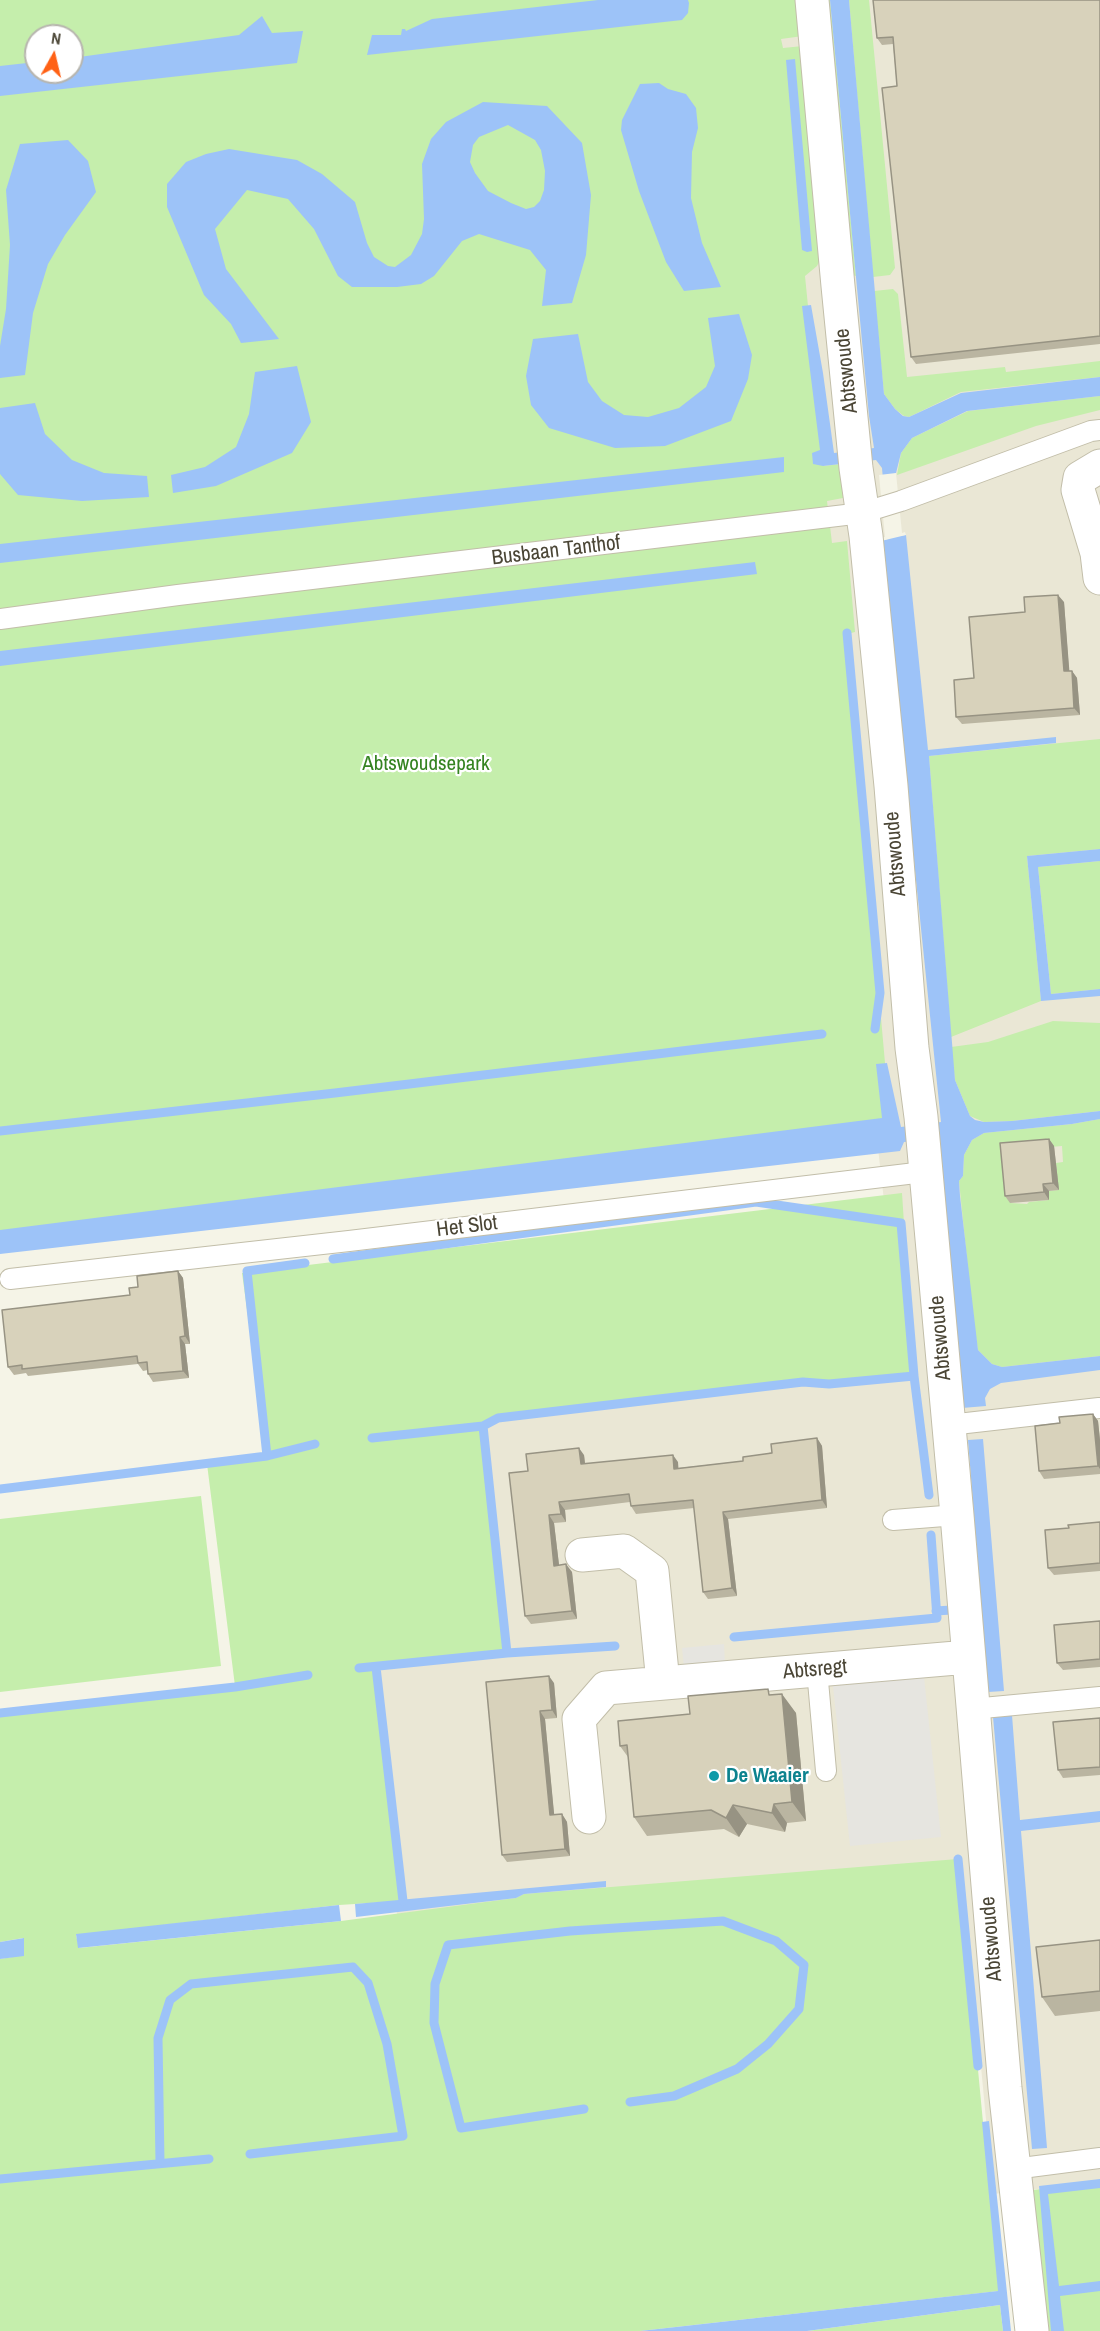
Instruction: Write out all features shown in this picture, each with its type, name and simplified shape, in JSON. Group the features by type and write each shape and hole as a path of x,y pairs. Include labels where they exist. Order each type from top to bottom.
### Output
{"street":[{"name":"Abtswoude","path":"812,0 855,455 870,511 912,1048 921,1117 1014,2169 1032,2331"},
{"path":"1090,472 1078,490 1097,553 1100,578"},
{"path":"582,1555 624,1551 652,1571 663,1683"},
{"name":"Abtsregt","path":"589,1817 579,1719 606,1688 968,1657"}],"lane":[{"name":"Busbaan Tanthof","path":"0,619 870,511 1090,431 1100,430"},
{"name":"Het Slot","path":"9,1279 361,1240 923,1160"},
{"path":"949,1425 1098,1408"},
{"path":"893,1520 957,1515"},
{"path":"817,1670 826,1771"},
{"path":"972,1709 1100,1697"},
{"path":"1014,2169 1100,2158"}],"shaded area":[{"path":"0,0 1100,0 1100,2182 993,2194 962,1865 398,1925 369,1651 469,1409 902,1357 859,983 0,1082"},
{"path":"724,1644 725,1664 684,1668 682,1648"},
{"path":"924,1677 941,1837 850,1846 833,1686"}],"green space":[{"name":"Abtswoudsepark","path":"0,0 801,0 803,36 781,39 783,48 803,46 821,258 817,266 805,276 824,466 840,464 843,498 827,501 832,543 847,541 855,632 847,634 892,1142 0,1243"},
{"path":"821,0 830,0 856,276 847,273"},
{"path":"849,0 869,0 895,268 890,275 873,277"},
{"path":"893,289 898,294 907,377 1005,367 1006,372 1100,361 1100,377 961,392 909,417 904,416 895,409 884,394 874,291"},
{"path":"1100,396 1100,410 1036,426 897,475 901,453 912,438 968,411"},
{"path":"1100,739 1100,849 1027,856 1041,1001 951,1037 929,756"},
{"path":"1100,861 1100,989 1051,994 1038,867"},
{"path":"1053,1021 1100,1023 1100,1111 1012,1121 984,1122 970,1116 955,1080 951,1047 988,1042"},
{"path":"1100,1119 1100,1356 1002,1367 992,1364 978,1350 973,1319 959,1181 963,1176 964,1155 972,1140 984,1133","holes":["1062,1146 1063,1162 1056,1163 1058,1190 1049,1191 1049,1200 1027,1204 1010,1203 1005,1151"]},
{"path":"902,1193 914,1376 829,1384 803,1382 498,1418 483,1426 507,1653 376,1667 403,1901 339,1905 76,1935 79,1948 341,1921 516,1898 524,1894 958,1859 999,2291 640,2331 0,2331 0,1959 24,1955 23,1938 0,1942 0,1713 235,1686 207,1464 267,1456 242,1273"},
{"path":"201,1496 221,1666 0,1692 0,1519"},
{"path":"1100,2182 1100,2331 1049,2331 1033,2190"},
{"path":"1000,2305 1003,2331 807,2331"}],"water":[{"path":"598,0 688,0 689,3 688,13 682,20 367,55 372,35 401,35 402,29 406,31 432,19"},
{"path":"830,0 849,0 884,394 895,409 903,416 909,417 961,393 1100,377 1100,396 967,411 912,438 901,453 894,474 899,536 906,535 928,750 1056,737 1056,743 929,756 955,1080 970,1116 984,1122 1100,1111 1100,1119 984,1133 972,1140 964,1155 963,1176 959,1181 960,1196 978,1350 992,1364 1002,1367 1100,1356 1100,1370 1001,1383 990,1389 985,1398 986,1406 962,1408 940,1139 904,1142 900,1151 0,1254 0,1230 882,1118 876,1064 887,1063 901,1127 941,1122 881,541 888,539 882,468 876,460 823,466 813,464 812,453 820,450 802,306 811,305 834,453 874,448 869,416"},
{"path":"262,16 272,33 303,31 297,63 0,96 0,66 24,63 24,84 84,84 84,56 239,35"},
{"path":"795,59 812,251 807,252 802,250 786,60"},
{"path":"659,83 668,89 686,94 696,108 698,128 692,152 691,198 702,243 721,287 684,291 666,262 639,191 621,130 622,120 640,84"},
{"path":"483,102 547,106 582,143 591,195 586,255 572,303 542,306 546,270 530,250 479,234 462,241 434,276 421,284 397,287 352,287 338,276 314,229 288,199 247,190 215,229 226,269 279,339 241,343 231,324 204,295 167,207 167,184 186,162 206,154 229,149 297,160 322,174 355,202 367,243 374,257 388,266 395,267 411,255 422,234 424,219 422,164 431,139 446,122","holes":["508,125 535,140 541,150 545,171 544,190 540,201 534,207 526,209 488,191 470,162 473,145 479,137"]},
{"path":"68,140 88,161 96,192 65,235 48,264 33,313 25,375 0,378 0,346 6,309 10,245 6,190 20,144"},
{"path":"739,314 752,355 748,379 731,421 665,446 615,448 549,428 531,405 526,376 533,339 578,334 588,382 602,401 624,415 648,417 679,408 706,387 715,366 708,318"},
{"path":"297,366 311,422 292,453 216,486 173,493 171,475 205,467 236,447 249,414 255,372"},
{"path":"35,403 45,434 72,460 104,473 147,476 149,497 82,501 18,495 0,474 0,408"},
{"path":"784,457 784,472 0,563 0,544"},
{"path":"755,562 757,574 0,666 0,651"},
{"path":"1100,849 1100,861 1038,867 1051,994 1100,989 1100,996 1041,1001 1027,856"},
{"path":"983,1439 1004,1691 988,1692 968,1440"},
{"path":"1012,1715 1020,1820 1100,1811 1100,1822 1021,1831 1047,2148 1032,2149 993,1717"},
{"path":"606,1881 606,1887 524,1894 516,1898 356,1917 355,1904"},
{"path":"339,1905 341,1921 78,1948 76,1934"},
{"path":"24,1938 24,1956 0,1959 0,1942"},
{"path":"989,2121 1011,2331 1003,2331 1000,2305 807,2331 640,2331 998,2291 982,2122"},
{"path":"1100,2179 1100,2188 1048,2194 1059,2286 1100,2281 1100,2291 1060,2296 1064,2331 1051,2331 1039,2186"}],"pier":[{"path":"896,473 902,533 905,532 906,535 881,541 880,538 885,537 879,475"}],"building":[{"path":"873,0 1100,0 1100,336 911,357 882,88 897,86 893,37 877,38"},
{"path":"1058,595 1064,671 1072,671 1074,708 956,717 954,680 974,678 969,617 1025,612 1024,597"},
{"path":"1049,1139 1053,1183 1043,1184 1044,1192 1005,1196 1000,1143"},
{"path":"178,1271 185,1336 180,1337 183,1371 148,1374 147,1362 138,1363 137,1356 22,1369 22,1365 8,1367 2,1310 130,1295 129,1288 138,1287 137,1276"},
{"path":"1093,1414 1098,1466 1039,1471 1035,1426 1060,1423 1059,1417"},
{"path":"817,1438 822,1500 723,1512 732,1588 703,1592 693,1500 631,1506 629,1494 559,1502 561,1514 549,1515 554,1566 566,1564 572,1611 525,1616 509,1473 528,1471 526,1454 579,1448 581,1464 673,1455 674,1469 743,1461 743,1457 772,1453 771,1444"},
{"path":"1100,1522 1100,1563 1048,1568 1045,1530"},
{"path":"1100,1621 1100,1659 1057,1663 1054,1625"},
{"path":"549,1676 552,1710 540,1711 550,1815 562,1814 565,1849 502,1855 486,1682"},
{"name":"De Waaier","path":"768,1689 769,1695 782,1694 792,1802 774,1804 772,1813 733,1805 726,1818 711,1810 634,1817 627,1745 620,1746 618,1721 690,1714 688,1696"},
{"path":"1100,1718 1100,1767 1058,1770 1053,1722"},
{"path":"1100,1940 1100,1991 1042,1997 1036,1947"}],"waterway":[{"path":"847,633 880,993 875,1029"},
{"path":"0,1131 822,1034"},
{"path":"333,1259 756,1202 901,1223 914,1376 829,1384 803,1382 498,1418 483,1426 372,1438"},
{"path":"267,1456 247,1271 305,1263"},
{"path":"914,1376 929,1495"},
{"path":"359,1668 507,1653 483,1426"},
{"path":"0,1489 267,1456 315,1444"},
{"path":"734,1637 937,1618 931,1535"},
{"path":"936,1611 981,1608"},
{"path":"507,1653 615,1646"},
{"path":"376,1667 403,1901"},
{"path":"0,1713 235,1687 308,1675"},
{"path":"958,1859 978,2066"},
{"path":"584,2109 461,2128 434,2023 435,1984 448,1945 570,1931 723,1921 776,1941 804,1965 799,2009 768,2044 737,2069 674,2096 630,2102"},
{"path":"160,2163 158,2038 170,2000 191,1984 353,1967 368,1983 387,2044 403,2136 250,2154"},
{"path":"0,2179 209,2159"}],"place":[{"name":"De Waaier","path":"714,1776"}]}
